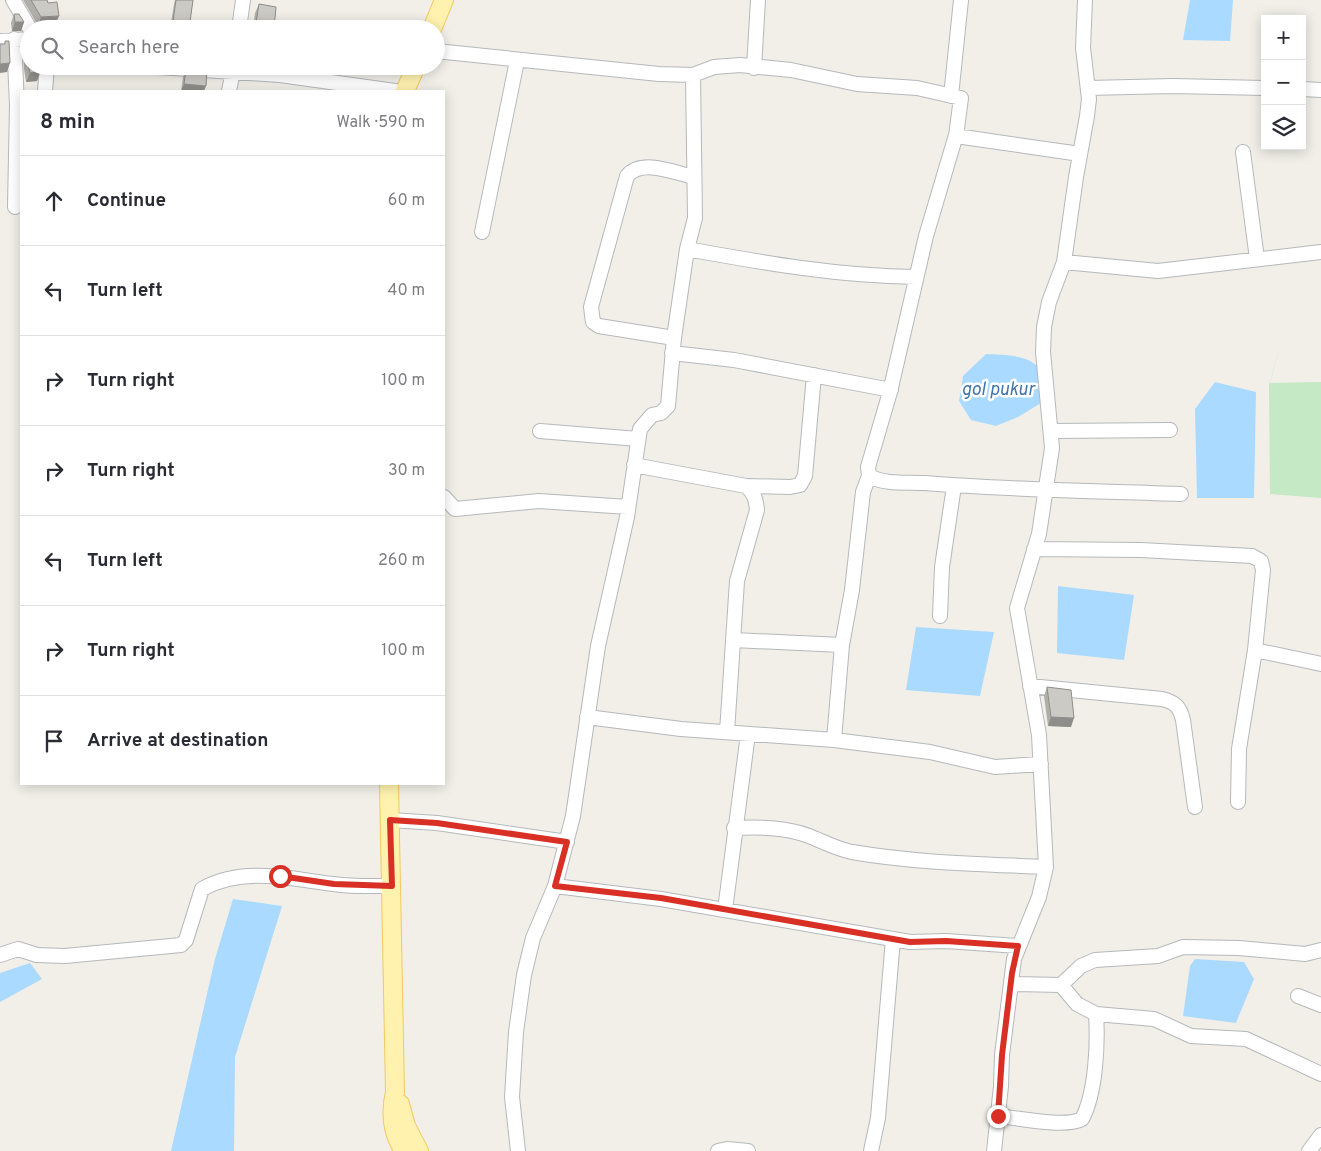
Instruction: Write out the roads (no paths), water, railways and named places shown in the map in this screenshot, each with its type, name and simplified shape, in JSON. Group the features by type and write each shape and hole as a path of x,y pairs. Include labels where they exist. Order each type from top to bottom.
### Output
{"main road":[{"path":"436,20 444,0"},
{"path":"405,90 412,75"},
{"path":"389,785 395,1092 391,1107 395,1132 404,1151"},
{"path":"395,1092 406,1126 419,1151"}],"street":[{"path":"13,0 25,20"},
{"path":"240,20 243,0"},
{"path":"754,68 758,0"},
{"path":"951,96 960,0"},
{"path":"994,1151 1002,1055 1011,984 1018,946 1034,910 1046,868 1039,735 1017,608 1041,527 1044,489 1052,448 1052,431 1043,352 1044,328 1048,302 1064,262 1087,116 1088,88 1083,48 1085,0"},
{"path":"15,207 17,105 7,40 20,39"},
{"path":"445,52 630,73 693,75 728,65 791,70 856,84 917,88 961,98 956,134 916,277 891,390 868,467 869,476 864,492 852,590 842,645 834,740"},
{"path":"482,232 518,61"},
{"path":"45,90 46,75"},
{"path":"229,90 232,75"},
{"path":"280,75 388,90"},
{"path":"518,1151 512,1098 516,1032 524,974 532,938 555,886 567,842 604,614 628,507 640,429 652,415 661,413 668,406 674,338 688,249 695,218 693,75"},
{"path":"1088,88 1172,86 1261,88"},
{"path":"1306,89 1321,90"},
{"path":"956,134 1080,154"},
{"path":"1243,152 1257,260"},
{"path":"674,338 599,326 593,322 591,307 627,176 632,170 650,166 694,177"},
{"path":"688,249 764,263 852,275 916,277"},
{"path":"1064,262 1158,271 1321,252"},
{"path":"672,353 734,360 891,390"},
{"path":"634,466 746,486 790,487 800,485 805,476 814,375"},
{"path":"1052,431 1170,430"},
{"path":"540,431 638,439"},
{"path":"869,476 877,480 893,482 954,486 1181,494"},
{"path":"727,732 737,581 757,510 753,492 746,486"},
{"path":"940,616 942,567 954,486"},
{"path":"445,498 455,509 539,501 628,507"},
{"path":"1034,549 1141,550 1252,556 1260,561 1263,570 1256,650 1239,749 1238,802"},
{"path":"734,640 842,645"},
{"path":"1256,650 1321,664"},
{"path":"1030,686 1162,700 1175,704 1180,710 1183,720 1195,807"},
{"path":"587,717 681,729 834,740 940,753 995,766 1041,764"},
{"path":"725,910 734,828 748,734"},
{"path":"390,820 437,823 567,842"},
{"path":"734,828 759,827 790,831 838,849 885,857 935,862 1046,868"},
{"path":"0,955 18,949 37,955 65,956 180,945 186,940 202,889 214,882 226,879 272,875 334,884 392,886"},
{"path":"555,886 661,898 893,940 910,942 946,941 1018,946"},
{"path":"871,1151 878,1118 893,940"},
{"path":"1011,984 1061,985 1081,966 1095,960 1158,956 1183,947 1239,948 1305,954 1321,950"},
{"path":"1061,985 1077,1004 1096,1014 1154,1019 1191,1036 1246,1039 1321,1074"},
{"path":"1298,996 1321,1005"},
{"path":"998,1116 1066,1122 1077,1122 1082,1119 1092,1086 1096,1014"},
{"path":"395,1132 396,1151"},
{"path":"1309,1151 1321,1135"},
{"path":"718,1151 727,1149 748,1151"}],"water":[{"path":"1190,0 1233,0 1230,41 1183,40"},
{"name":"gol pukur","path":"986,354 1019,357 1034,363 1040,369 1043,376 1046,400 1018,417 996,426 971,420 959,401 963,376"},
{"path":"1215,382 1256,392 1254,498 1197,498 1195,409"},
{"path":"1058,586 1134,595 1124,660 1057,653"},
{"path":"916,627 994,632 980,696 906,690"},
{"path":"233,899 282,906 235,1057 234,1151 171,1151 215,959"},
{"path":"1195,959 1244,962 1254,979 1236,1023 1183,1016 1190,966"},
{"path":"30,963 42,979 0,1002 0,973"}]}
